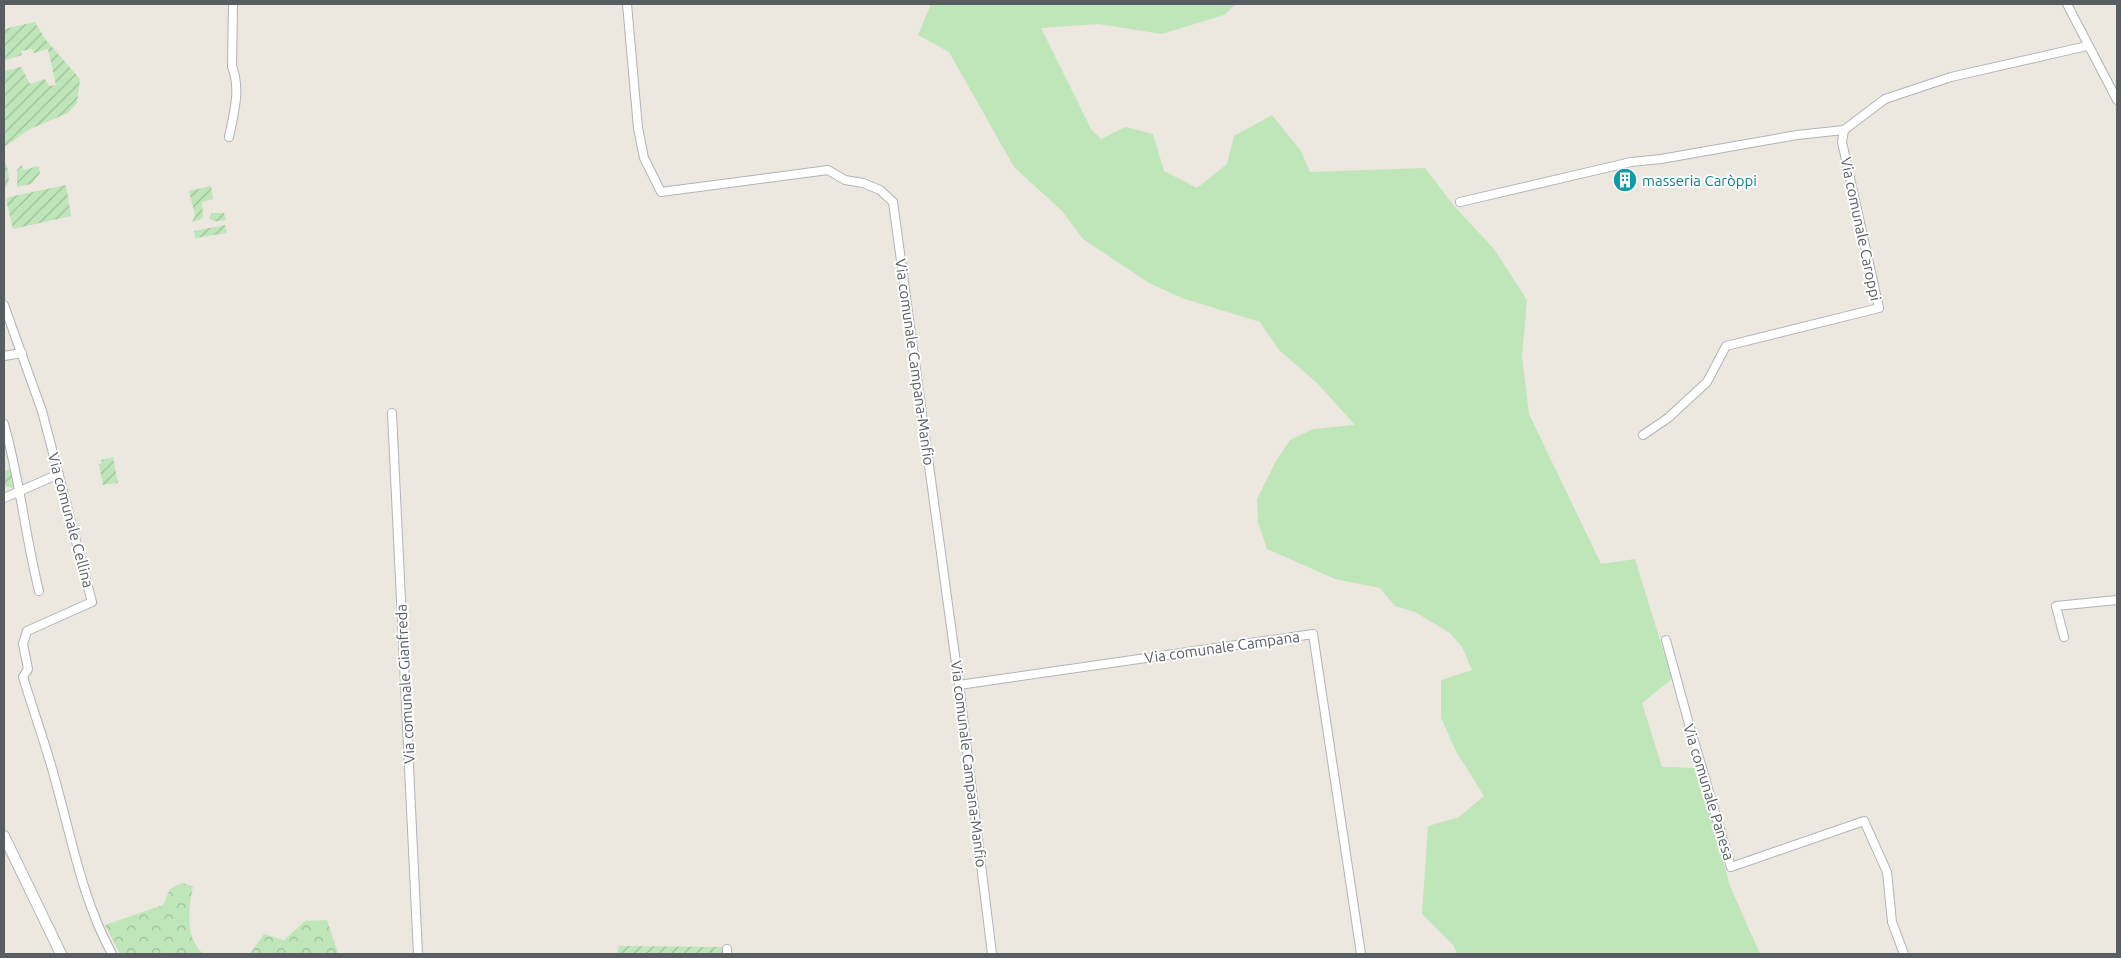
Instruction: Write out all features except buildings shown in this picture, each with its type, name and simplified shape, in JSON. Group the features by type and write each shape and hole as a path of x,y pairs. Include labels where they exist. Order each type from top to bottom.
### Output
{"street":[{"path":"229,137 237,103 235,75 232,66 233,4"},
{"name":"Via comunale Campana-Manfio","path":"627,4 638,128 644,158 661,192 828,170 845,180 863,183 880,190 893,202 959,685 992,954"},
{"path":"2077,4 2068,6 2117,100"},
{"path":"1460,202 1631,162 1661,160 1797,135 1844,130 1885,99 1951,77 2088,46"},
{"name":"Via comunale Caroppi","path":"1643,435 1668,418 1707,382 1726,346 1879,308 1842,142 1844,130"},
{"name":"Via comunale Cellina","path":"4,305 42,412 92,602 27,632 23,644 28,669 22,677 56,781 75,858 95,919 112,954"},
{"path":"4,356 22,353"},
{"name":"Via comunale Gianfreda","path":"392,413 418,954"},
{"path":"4,424 21,491 28,547 38,591"},
{"path":"4,498 59,474"},
{"path":"2064,637 2056,606 2117,600"},
{"name":"Via comunale Campana","path":"959,685 1314,634 1361,954"},
{"name":"Via comunale Panesa","path":"1666,640 1731,867 1864,821 1883,858 1887,872 1892,922 1904,954"},
{"path":"4,836 61,954"}],"green space":[{"path":"931,4 1236,4 1224,15 1162,34 1099,24 1041,28 1091,129 1101,139 1125,127 1153,134 1164,171 1197,188 1227,164 1234,136 1272,115 1301,151 1310,172 1425,168 1455,207 1494,249 1527,300 1522,357 1529,414 1601,564 1635,559 1672,679 1642,703 1662,767 1698,768 1730,886 1760,954 1457,954 1454,946 1422,914 1428,826 1459,817 1484,796 1457,753 1441,718 1441,680 1472,670 1462,647 1450,633 1415,612 1395,606 1380,588 1335,579 1267,549 1258,522 1257,499 1276,461 1290,440 1313,429 1355,425 1317,383 1279,350 1260,322 1182,298 1149,283 1083,239 1062,211 1014,167 949,52 918,35"},
{"path":"35,22 45,39 80,79 77,103 68,113 30,129 4,147 4,71 21,67 30,84 45,79 49,86 56,85 48,49 34,53 32,49 21,51 22,55 4,61 4,29"},
{"path":"4,157 9,178 4,189"},
{"path":"22,165 23,170 39,166 40,173 31,184 17,187 17,170"},
{"path":"66,185 71,216 13,229 6,200 9,197"},
{"path":"211,186 213,199 202,202 203,217 192,222 195,216 189,191"},
{"path":"212,213 224,213 226,220 213,221 209,218"},
{"path":"225,225 227,233 195,238 194,231"},
{"path":"113,457 118,483 103,485 99,464 102,463 101,460"},
{"path":"11,469 15,482 12,488 4,485 4,471"},
{"path":"182,883 193,886 189,913 191,931 193,940 204,954 120,954 105,925 163,905 170,889"},
{"path":"327,920 338,953 341,954 250,954 264,934 284,940 305,921"},
{"path":"619,946 722,947 722,954 617,954"}],"place":[{"name":"masseria Caròppi","path":"1625,180"}]}
